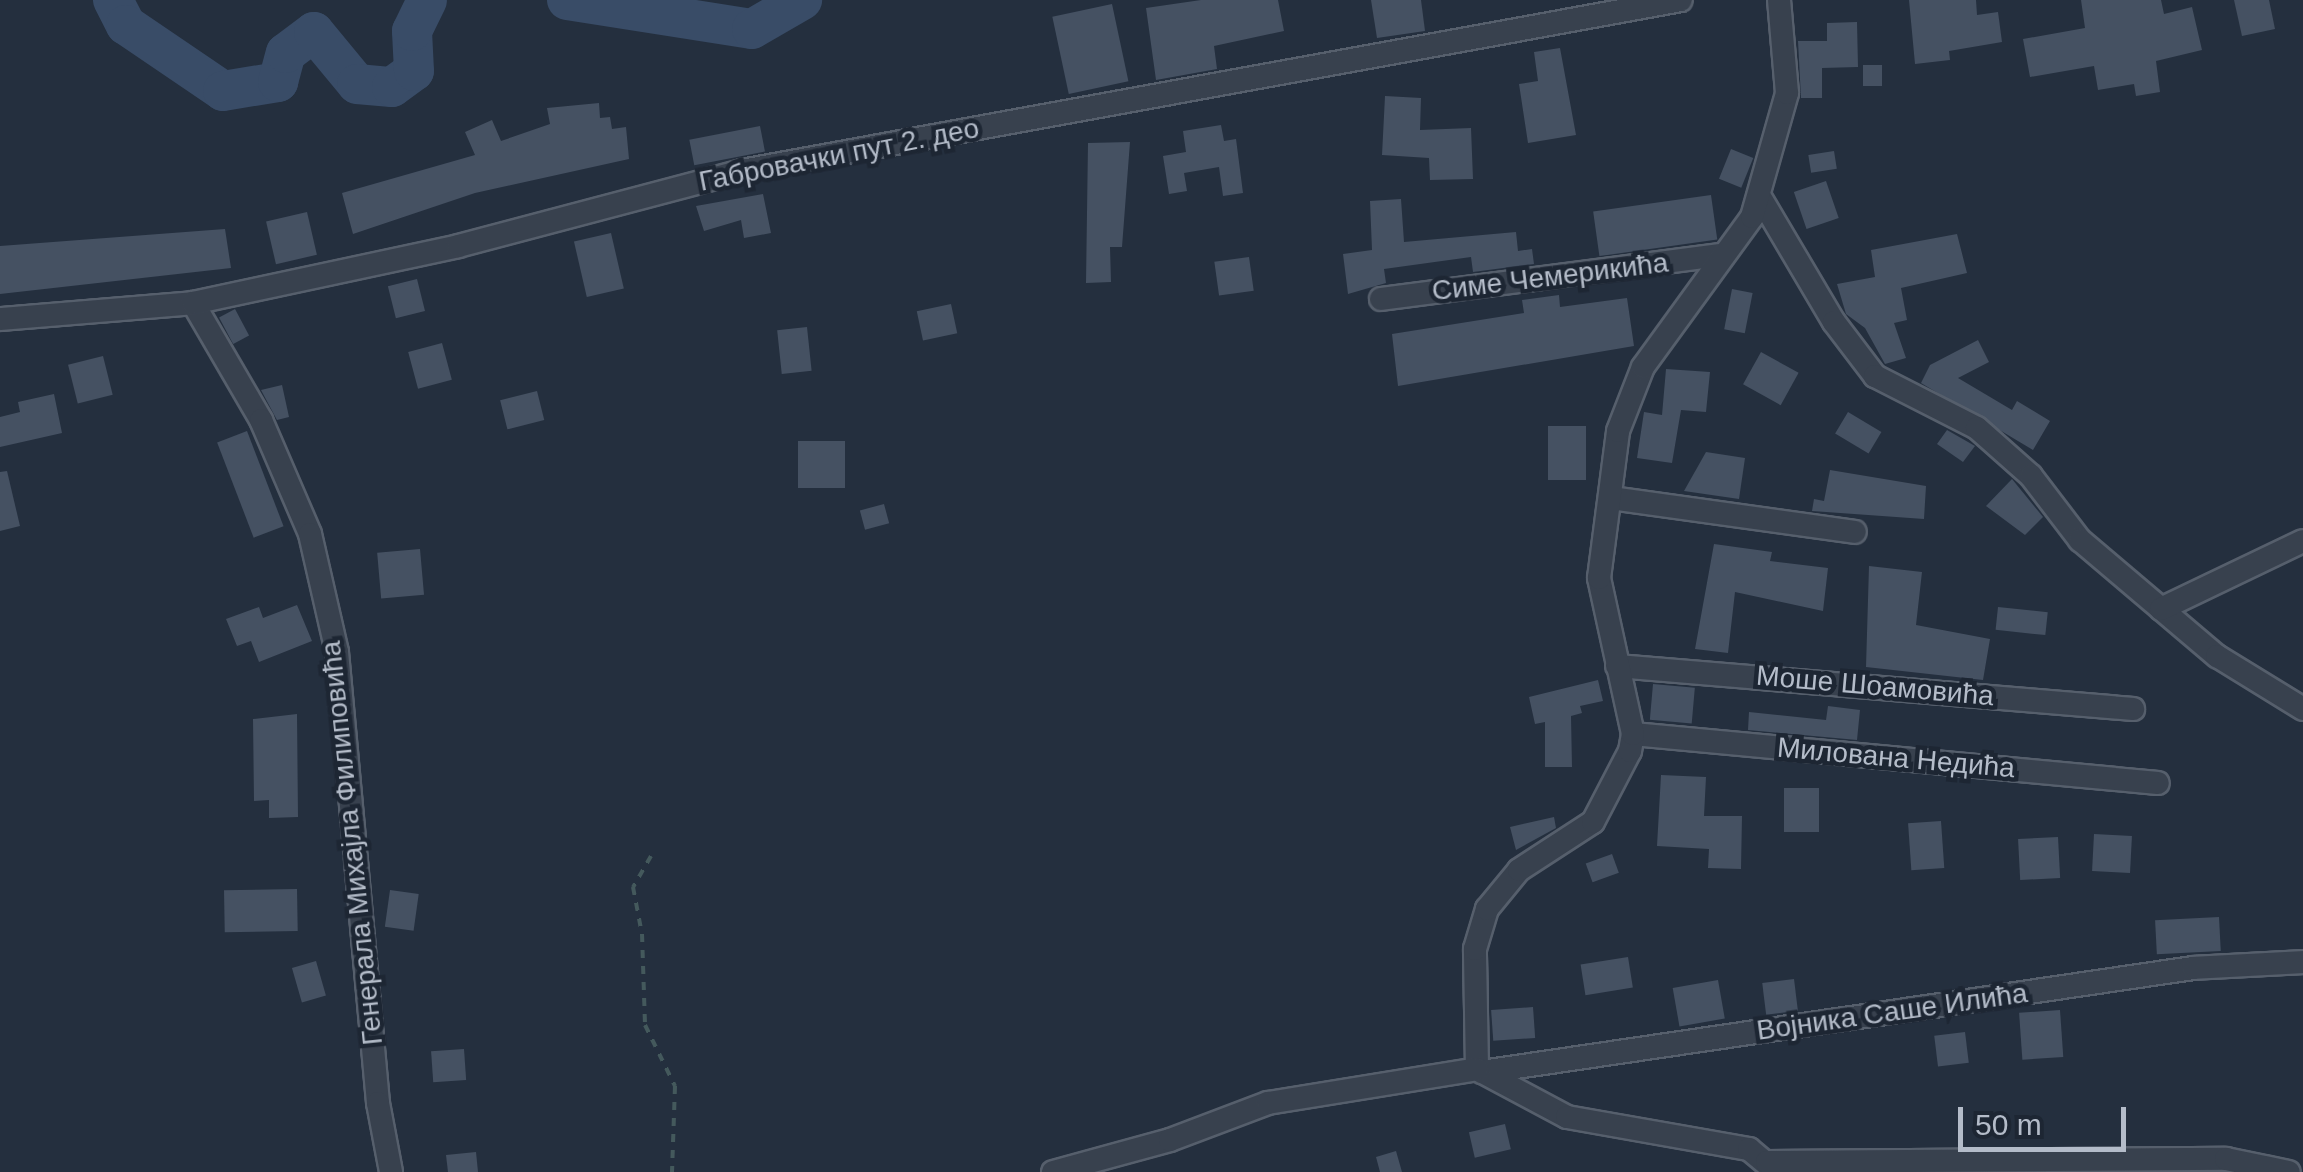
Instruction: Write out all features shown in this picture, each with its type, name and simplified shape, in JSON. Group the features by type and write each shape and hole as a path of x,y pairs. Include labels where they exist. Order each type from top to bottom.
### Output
{"street":[{"name":"Габровачки пут 2. део","path":"0,320 193,303 458,246 742,171 1681,0"},
{"path":"1779,0 1787,93 1762,165 1760,196 1743,233 1719,256 1631,386 1618,431 1599,578 1633,734 1624,772 1593,822 1518,870 1487,909 1475,949 1484,1075 1568,1117 1749,1149 1771,1167 2226,1159 2289,1172"},
{"path":"1760,196 1834,322 1875,376 1977,428 2031,476 2080,540 2217,656 2303,709"},
{"name":"Симе Чемерикића","path":"1380,300 1719,256"},
{"name":"Генерала Михајла Филиповића","path":"193,303 261,420 318,568 337,652 378,1103 390,1172"},
{"path":"1612,498 1854,532"},
{"path":"2161,609 2303,541"},
{"name":"Моше Шоамовића","path":"1616,666 2133,708"},
{"name":"Милована Недића","path":"1633,734 2158,782"},
{"name":"Војника Саше Илића","path":"1053,1172 1170,1140 1268,1102 1484,1075 2193,968 2303,962"}],"path":[{"path":"650,856 633,887 642,934 645,1026 675,1086 672,1172"}],"building":[{"path":"1201,0 1278,0 1284,31 1214,46 1217,69 1156,80 1146,8"},
{"path":"1371,0 1421,0 1425,31 1377,38"},
{"path":"1909,0 1976,0 1977,15 1998,12 2002,42 1949,51 1950,60 1915,64"},
{"path":"2081,0 2161,0 2164,14 2192,7 2202,50 2156,61 2160,92 2136,96 2134,84 2098,90 2094,66 2030,77 2023,39 2085,28"},
{"path":"2234,0 2269,0 2275,29 2242,36"},
{"path":"1112,4 1128,81 1069,94 1052,17"},
{"path":"1857,22 1858,67 1822,68 1822,98 1801,98 1798,41 1827,41 1827,23"},
{"path":"1560,48 1576,135 1528,143 1519,84 1538,81 1534,52"},
{"path":"1863,65 1882,65 1882,86 1863,86"},
{"path":"1385,96 1421,98 1420,130 1471,128 1473,179 1430,180 1429,158 1382,155"},
{"path":"599,103 600,118 610,117 612,129 626,127 629,159 475,193 353,234 342,193 475,155 465,132 492,120 501,141 550,124 547,108"},
{"path":"1221,125 1224,141 1236,139 1243,193 1223,196 1219,167 1184,173 1187,191 1169,194 1163,156 1186,152 1183,131"},
{"path":"760,126 765,152 694,165 689,140"},
{"path":"1130,142 1122,247 1110,247 1111,282 1086,283 1088,143"},
{"path":"1731,149 1753,158 1741,188 1719,179"},
{"path":"1834,151 1837,169 1811,173 1808,155"},
{"path":"1826,181 1839,218 1807,229 1794,192"},
{"path":"763,194 771,233 744,238 741,220 704,231 696,206"},
{"path":"1711,195 1717,240 1599,256 1593,212"},
{"path":"1401,199 1404,242 1516,232 1518,251 1532,249 1534,264 1473,272 1471,257 1384,269 1386,283 1348,294 1343,254 1372,250 1370,201"},
{"path":"307,212 317,255 276,264 266,221"},
{"path":"225,229 231,268 0,294 0,246"},
{"path":"611,233 624,289 587,297 574,242"},
{"path":"1957,234 1967,273 1901,288 1907,320 1894,323 1906,358 1885,364 1865,328 1846,314 1837,284 1875,277 1871,250"},
{"path":"1249,257 1254,291 1219,296 1214,262"},
{"path":"417,279 425,311 396,318 388,286"},
{"path":"1732,289 1753,293 1745,333 1724,329"},
{"path":"1559,295 1560,307 1627,298 1634,346 1398,386 1392,334 1524,313 1522,300"},
{"path":"951,304 957,333 923,341 917,311"},
{"path":"235,309 249,335 233,344 219,317"},
{"path":"807,327 812,371 782,374 777,330"},
{"path":"1978,340 1989,362 1958,378 2012,410 2017,401 2050,421 2033,450 1921,383 1930,365"},
{"path":"442,343 452,380 418,389 408,352"},
{"path":"1761,352 1799,373 1781,405 1743,384"},
{"path":"103,356 113,395 78,404 68,365"},
{"path":"1666,369 1710,372 1706,412 1681,410 1672,463 1637,458 1644,412 1662,415"},
{"path":"282,385 289,417 277,420 261,390"},
{"path":"537,391 544,420 507,429 500,400"},
{"path":"54,394 62,433 0,447 0,417 20,412 18,402"},
{"path":"1848,412 1881,432 1869,454 1835,433"},
{"path":"1548,426 1586,426 1586,480 1548,480"},
{"path":"1947,430 1975,446 1963,462 1937,444"},
{"path":"247,431 284,526 254,538 217,442"},
{"path":"798,441 845,441 845,488 798,488"},
{"path":"1706,452 1745,458 1739,499 1684,491"},
{"path":"1830,470 1926,486 1924,519 1812,511 1814,499 1824,501"},
{"path":"7,471 20,526 0,531 0,472"},
{"path":"2012,479 2043,517 2025,535 1986,506"},
{"path":"884,504 889,523 865,530 860,510"},
{"path":"1714,544 1772,552 1770,561 1828,568 1823,611 1735,592 1728,653 1695,649"},
{"path":"420,549 424,595 381,599 377,553"},
{"path":"1869,566 1922,572 1916,625 1990,639 1983,680 1866,667"},
{"path":"297,605 312,641 259,662 251,641 237,646 226,619 259,607 263,618"},
{"path":"1998,607 2048,612 2045,635 1996,630"},
{"path":"1598,680 1603,701 1580,706 1582,713 1571,716 1572,767 1545,767 1545,722 1535,724 1529,697"},
{"path":"1653,684 1695,688 1692,724 1650,720"},
{"path":"1828,706 1860,710 1857,740 1748,730 1749,712 1826,720"},
{"path":"297,714 298,817 269,818 269,800 254,801 253,719"},
{"path":"1661,775 1706,777 1704,816 1742,816 1741,869 1708,868 1709,849 1657,846"},
{"path":"1784,788 1819,788 1819,832 1784,832"},
{"path":"1554,817 1556,828 1516,850 1510,827"},
{"path":"1941,821 1944,868 1911,870 1908,823"},
{"path":"2094,834 2132,836 2130,873 2092,871"},
{"path":"2058,837 2060,878 2020,880 2018,839"},
{"path":"1612,854 1619,873 1593,882 1586,864"},
{"path":"297,889 298,931 225,932 224,890"},
{"path":"390,890 419,894 414,931 385,927"},
{"path":"2219,917 2221,951 2157,954 2155,920"},
{"path":"1628,957 1633,988 1585,995 1581,965"},
{"path":"316,961 326,996 302,1002 292,968"},
{"path":"1794,979 1798,1011 1766,1015 1762,983"},
{"path":"1718,980 1725,1018 1679,1026 1673,988"},
{"path":"1533,1007 1535,1038 1493,1041 1491,1010"},
{"path":"2060,1010 2063,1057 2022,1060 2019,1013"},
{"path":"1965,1032 1969,1063 1938,1067 1934,1036"},
{"path":"464,1049 466,1080 433,1082 431,1051"},
{"path":"1505,1124 1511,1149 1475,1158 1469,1132"},
{"path":"1396,1151 1402,1172 1380,1172 1376,1157"},
{"path":"476,1152 478,1172 448,1172 446,1155"}],"waterway":[{"path":"113,0 126,25 223,91 278,82 286,53 314,32 357,84 392,87 414,71 412,31 427,0"},
{"path":"567,0 752,29 802,0"}]}
